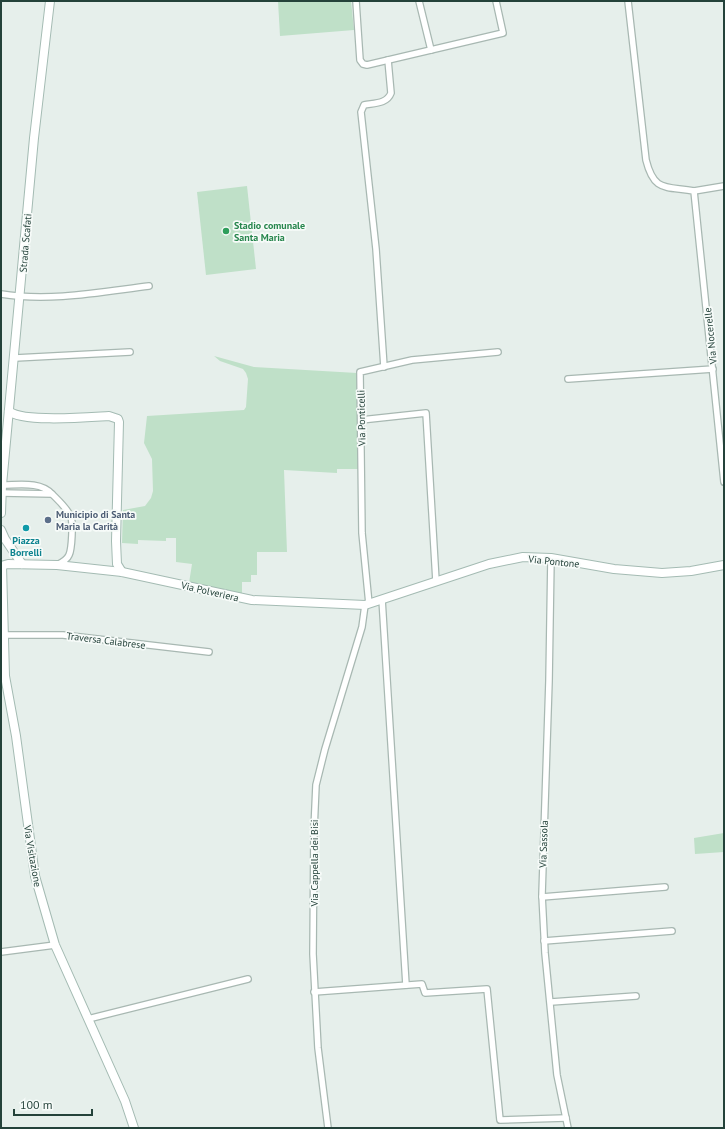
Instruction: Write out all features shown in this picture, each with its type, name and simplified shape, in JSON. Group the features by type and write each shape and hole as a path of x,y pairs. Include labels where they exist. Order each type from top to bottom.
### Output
{"street":[{"name":"Strada Scafati","path":"2,489 34,138 50,1"},
{"path":"356,1 361,62 367,65 503,33 496,1"},
{"path":"419,1 431,50"},
{"path":"628,1 646,160 652,180 663,186 694,191 724,186"},
{"path":"384,367 376,249 361,112 364,105 385,101 389,98 391,93 388,60"},
{"name":"Via Nocerelle","path":"694,191 724,482"},
{"path":"1,294 20,297 102,294 149,286"},
{"path":"15,358 130,352"},
{"name":"Via Ponticelli","path":"367,604 362,533 360,372 412,360 498,352"},
{"path":"568,378 713,368"},
{"path":"9,411 16,416 38,418 110,416 118,419 116,564 122,572"},
{"path":"361,420 426,413 436,581"},
{"path":"1,513 2,489 39,486 48,490 67,511 72,519 69,555 57,565 8,564 2,566"},
{"path":"1,530 5,539 22,564"},
{"name":"Via Pontone","path":"367,604 488,564 523,557 550,558 614,569 662,573 691,571 724,565"},
{"name":"Via Sassola","path":"550,558 549,681 542,897 544,941 557,1075 568,1128"},
{"path":"110,571 116,564"},
{"name":"Via Polveriera","path":"57,565 122,572 252,600 367,604"},
{"name":"Via Visitazione","path":"2,566 5,693 35,876 55,945 126,1101 134,1128"},
{"path":"382,599 406,986"},
{"name":"Via Cappella dei Bisi","path":"328,1128 318,1048 314,992 314,830 316,785 325,749 362,627 367,604"},
{"name":"Traversa Calabrese","path":"4,636 63,635 209,652"},
{"path":"542,897 665,887"},
{"path":"544,941 672,931"},
{"path":"1,952 55,945"},
{"path":"88,1019 248,979"},
{"path":"314,992 422,984 425,993 487,989 500,1120 566,1118"},
{"path":"551,1002 636,996"}],"green space":[{"path":"278,1 351,1 354,30 280,36"},
{"name":"Stadio comunale Santa Maria","path":"247,186 256,269 206,275 197,192"},
{"path":"214,356 254,367 357,373 360,469 337,469 337,473 284,470 287,552 257,552 257,575 251,575 251,582 242,582 242,594 189,583 192,564 176,562 176,538 166,538 166,541 138,540 138,544 122,543 123,510 145,506 151,498 153,491 152,459 144,443 147,416 244,410 246,407 248,379 246,373 243,369 220,361"},
{"path":"724,833 724,852 695,854 694,838"}],"place":[{"name":"Stadio comunale Santa Maria","path":"226,231"},
{"name":"Municipio di Santa Maria la Carità","path":"48,520"},
{"name":"Piazza Borrelli","path":"26,528"}]}
